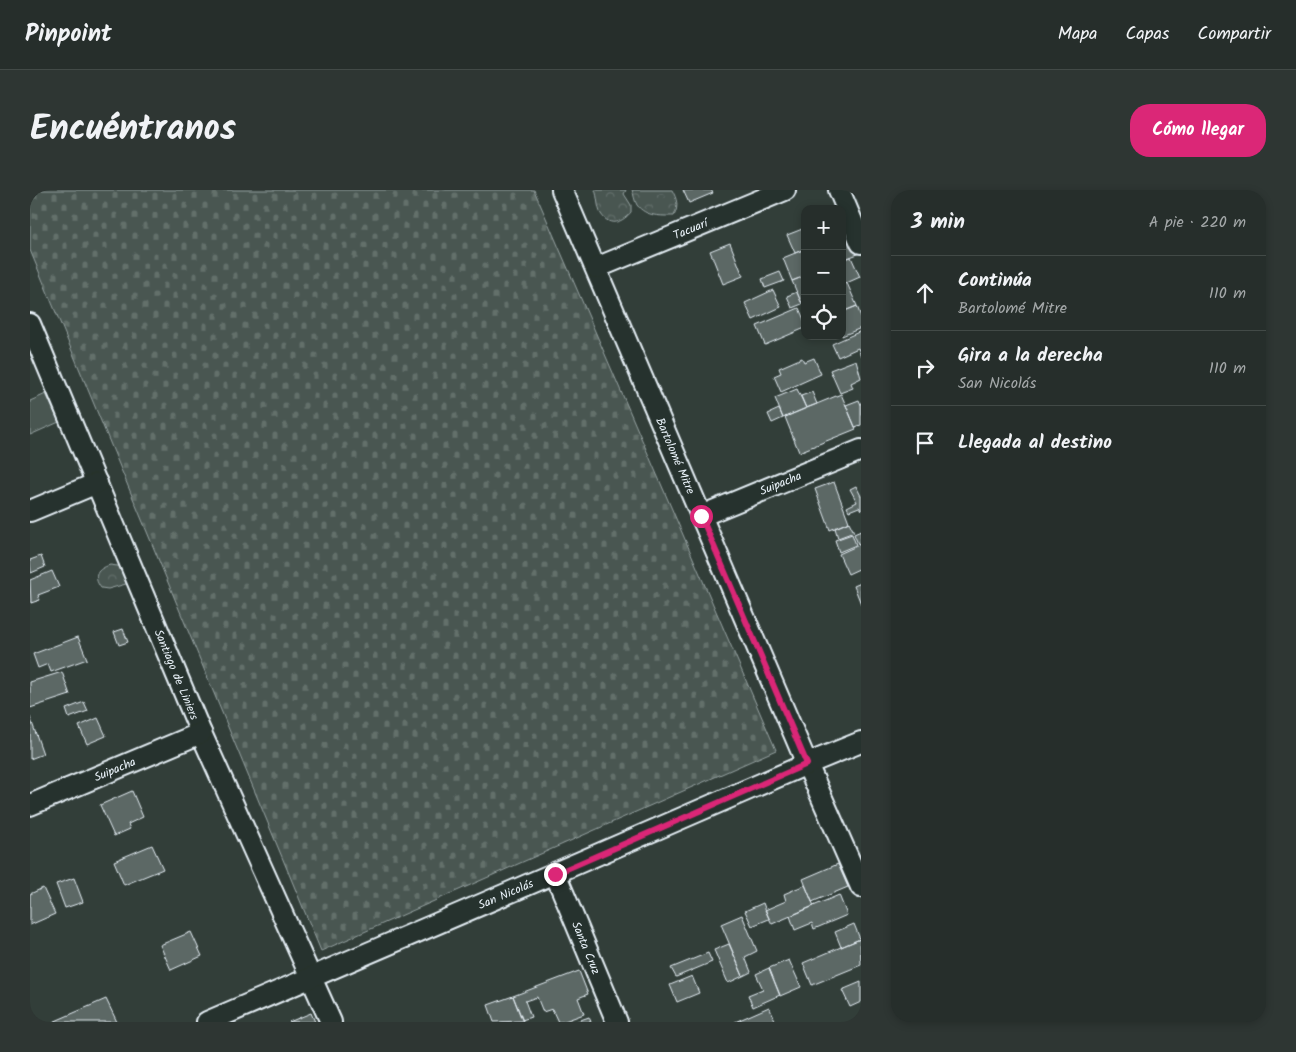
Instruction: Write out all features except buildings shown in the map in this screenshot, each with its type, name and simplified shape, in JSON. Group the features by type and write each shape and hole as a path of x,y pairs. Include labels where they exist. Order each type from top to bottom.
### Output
{"street":[{"name":"Bartolomé Mitre","path":"562,190 861,887"},
{"name":"Tacuarí","path":"596,268 785,190"},
{"path":"839,190 861,243"},
{"name":"Santiago de Liniers","path":"30,324 201,733 331,1022"},
{"name":"Suipacha","path":"701,516 861,450"},
{"path":"30,511 97,483"},
{"name":"Suipacha","path":"30,805 201,733"},
{"name":"San Nicolás","path":"206,1022 861,742"},
{"name":"Santa Cruz","path":"555,874 617,1022"}],"green space":[{"path":"30,190 534,190 776,750 321,951 30,250"},
{"path":"595,190 626,190 624,194 631,205 631,212 620,221 608,221 601,214"},
{"path":"632,190 672,190 677,203 674,216 654,215 645,212 637,205"},
{"path":"46,394 59,422 30,435 30,401"},
{"path":"110,565 125,567 126,584 108,589 101,588 96,577 97,574"}],"route":[{"path":"555,874 807,764 701,516"}]}
